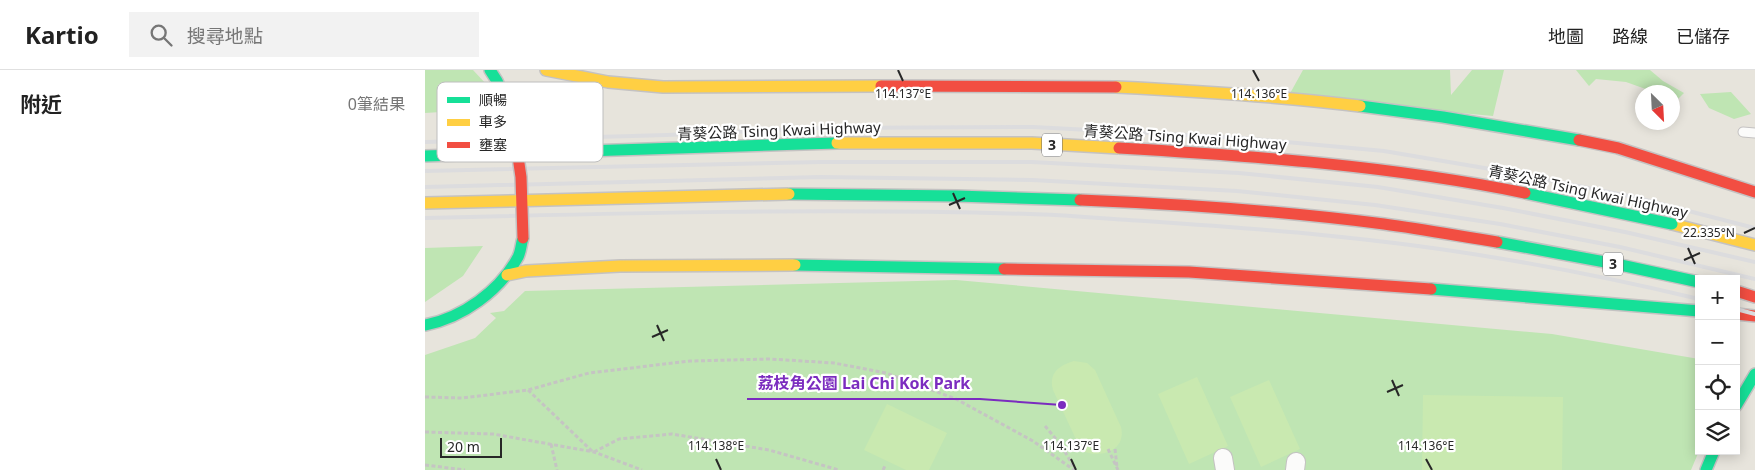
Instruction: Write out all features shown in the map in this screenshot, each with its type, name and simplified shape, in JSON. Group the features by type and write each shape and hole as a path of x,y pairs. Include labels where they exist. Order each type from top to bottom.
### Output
{"main road":[{"path":"490,70 497,82"},
{"path":"550,71 608,82 663,87 1085,86 1198,90 1311,100 1443,116 1618,148 1755,192"},
{"name":"青葵公路 Tsing Kwai Highway","path":"603,151 821,143 1031,143 1240,155 1381,169 1504,189 1672,224 1755,245"},
{"path":"425,325 435,324 465,309 485,296 507,275 519,256 523,238 520,162"},
{"name":"3","path":"425,202 820,194 1032,198 1235,209 1371,222 1497,242 1695,281"},
{"path":"507,275 526,271 620,266 811,265 1189,272 1492,293 1695,311"},
{"path":"1740,292 1755,297"},
{"path":"1740,314 1755,316"},
{"path":"1740,399 1755,374"},
{"path":"1706,470 1712,455"}],"lane":[{"path":"1743,132 1755,132"}],"path":[{"path":"425,397 462,398 528,390 589,373 690,361 770,359 834,363 886,373 956,399 1033,440 1075,470"},
{"path":"528,390 594,452"},
{"path":"1045,426 1061,445 1075,470"},
{"path":"425,432 493,434 551,444 594,452 642,470"},
{"path":"594,452 619,439 672,434 769,450 839,470"},
{"path":"551,444 557,470"},
{"path":"1115,449 1118,470"},
{"path":"1108,450 1118,470"},
{"path":"425,465 465,470"}],"green space":[{"path":"425,70 473,70 484,82 437,82 437,112 425,113"},
{"path":"1303,70 1450,70 1451,95 1472,70 1504,70 1493,116 1288,97"},
{"path":"1576,70 1650,70 1670,85 1635,85 1626,82 1596,79 1589,86"},
{"path":"1731,92 1751,114 1734,119 1709,108 1700,94"},
{"path":"483,246 463,276 425,302 425,248"},
{"path":"956,280 1552,334 1695,358 1695,455 1697,455 1691,470 425,470 425,355 475,338 496,318 490,313 504,311 525,291"},
{"path":"1074,361 1087,363 1095,370 1121,427 1122,435 1120,442 1110,451 1096,454 1081,450 1053,390 1053,375 1059,368"},
{"path":"1197,377 1228,446 1189,464 1158,394"},
{"path":"1269,380 1300,449 1261,467 1230,397"},
{"path":"1423,395 1563,397 1562,470 1422,470"},
{"path":"887,404 947,433 929,470 906,470 864,450"}],"railway":[{"path":"603,137 819,128 1033,127 1243,138 1384,151 1508,172 1634,197 1755,228"},
{"path":"425,142 437,142"},
{"path":"425,171 821,162 1032,162 1239,173 1378,187 1503,208 1625,232 1755,262"},
{"path":"425,187 821,177 1032,180 1237,191 1375,205 1500,224 1620,247 1755,279"},
{"path":"425,218 803,211 954,212 1073,216 1278,231 1410,245 1548,267 1695,298"},
{"path":"1740,310 1755,314"}],"traffic: fast":[{"path":"490,70 497,82"},
{"path":"1360,106 1443,117 1579,140"},
{"path":"603,150 837,143"},
{"path":"425,156 437,156"},
{"path":"1525,193 1672,224"},
{"path":"789,194 1080,200"},
{"path":"425,325 453,316 479,301 490,292 501,281 518,257 523,238"},
{"path":"1497,242 1695,281"},
{"path":"795,265 1004,269"},
{"path":"1431,289 1695,311"},
{"path":"1740,399 1755,374"},
{"path":"1706,470 1712,455"}],"traffic: slow":[{"path":"546,70 608,82 663,87 881,86"},
{"path":"1116,87 1238,94 1360,106"},
{"path":"837,143 1032,143 1119,148"},
{"path":"425,203 789,194"},
{"path":"1672,224 1755,245"},
{"path":"507,275 526,271 620,266 795,265"}],"traffic: jam":[{"path":"881,86 1116,87"},
{"path":"1579,140 1618,148 1755,192"},
{"path":"1119,148 1323,163 1425,176 1525,193"},
{"path":"519,162 523,238"},
{"path":"1080,200 1308,215 1398,226 1497,242"},
{"path":"1004,269 1189,272 1431,289"},
{"path":"1740,292 1755,297"},
{"path":"1740,314 1755,316"}],"place":[{"name":"荔枝角公園 Lai Chi Kok Park","path":"1062,405"}]}
